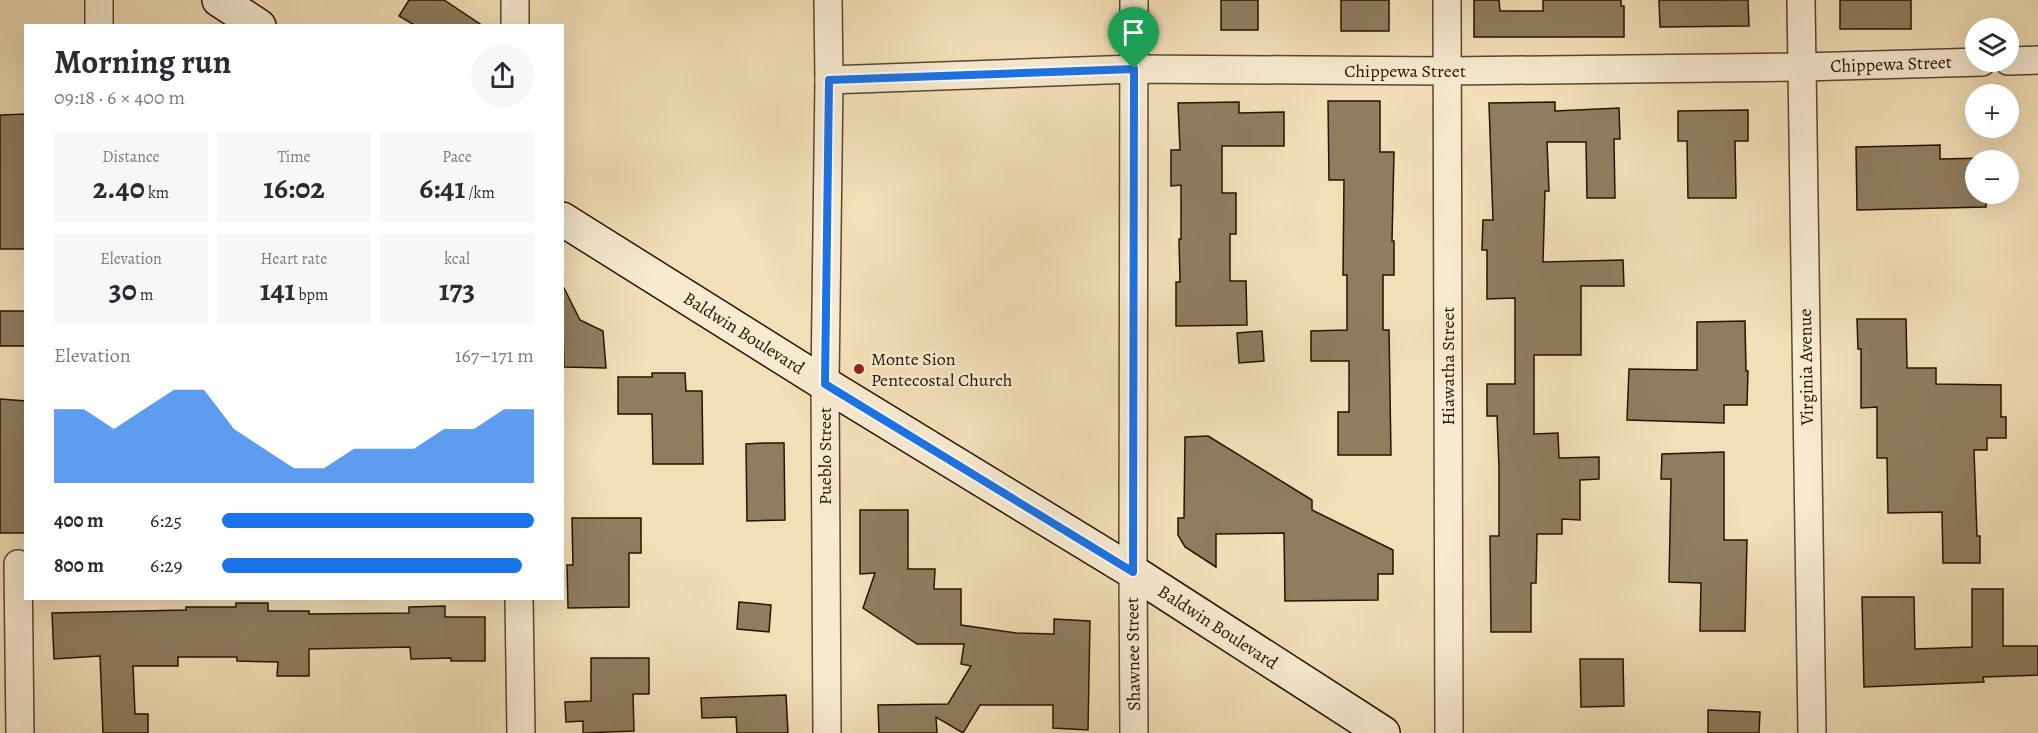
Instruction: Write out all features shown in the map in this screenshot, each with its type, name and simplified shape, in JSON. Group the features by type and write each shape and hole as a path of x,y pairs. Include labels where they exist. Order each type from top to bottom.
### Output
{"main road":[{"path":"219,0 256,24"},
{"name":"Baldwin Boulevard","path":"564,220 825,384 1133,572 1383,733"}],"street":[{"path":"99,0 99,24"},
{"path":"515,0 515,24"},
{"name":"Pueblo Street","path":"827,733 825,384 828,0"},
{"name":"Shawnee Street","path":"1134,0 1134,733"},
{"name":"Hiawatha Street","path":"1447,0 1449,733"},
{"name":"Virginia Avenue","path":"1801,0 1812,733"},
{"path":"2019,61 2038,60"},
{"name":"Chippewa Street","path":"829,80 1134,69 1448,71 1802,67 1965,62"},
{"path":"14,564 20,733"},
{"path":"519,600 521,733"}],"building":[{"path":"409,0 444,0 480,24 413,24 399,16"},
{"path":"1221,0 1258,0 1258,30 1221,30"},
{"path":"1341,0 1389,0 1389,31 1341,31"},
{"path":"1474,0 1499,0 1500,11 1543,11 1543,0 1621,0 1621,6 1624,6 1624,37 1474,37"},
{"path":"1659,0 1748,0 1749,26 1660,27"},
{"path":"1840,0 1911,0 1911,29 1840,29"},
{"path":"1328,101 1380,101 1380,152 1394,152 1392,241 1394,241 1394,275 1383,275 1383,330 1389,330 1391,455 1338,455 1338,412 1349,412 1349,361 1311,361 1311,331 1347,330 1347,275 1343,275 1344,180 1329,180"},
{"path":"1239,102 1239,113 1284,112 1284,146 1222,146 1222,193 1236,193 1236,234 1230,234 1230,281 1246,281 1247,325 1176,326 1176,282 1180,282 1181,185 1171,186 1171,150 1180,150 1178,103"},
{"path":"1555,102 1555,111 1619,108 1620,139 1614,139 1615,198 1587,198 1586,142 1547,142 1549,191 1545,191 1543,262 1623,260 1624,286 1581,286 1581,355 1534,355 1534,434 1558,433 1559,458 1599,457 1599,479 1580,480 1580,520 1562,519 1562,534 1537,534 1536,583 1531,583 1531,632 1491,632 1490,536 1499,536 1499,467 1497,416 1487,416 1487,384 1515,384 1515,298 1487,299 1487,250 1482,250 1483,220 1493,220 1489,103"},
{"path":"1748,110 1748,141 1735,141 1736,198 1688,198 1687,141 1678,141 1678,111"},
{"path":"24,114 24,249 0,249 0,115"},
{"path":"1940,145 1940,159 1965,158 1965,204 1986,204 1986,207 1857,210 1856,147"},
{"path":"564,288 580,320 603,331 606,368 564,367"},
{"path":"0,311 24,311 24,346 0,346"},
{"path":"1857,319 1906,319 1907,368 1936,368 1936,384 2001,385 2001,417 2006,417 2006,438 1987,438 1987,450 1974,450 1980,563 1943,563 1942,512 1888,513 1887,458 1877,458 1877,407 1861,408 1861,349 1858,349"},
{"path":"1745,321 1746,371 1748,371 1747,405 1724,405 1724,423 1627,420 1629,369 1697,370 1697,322"},
{"path":"1262,331 1264,361 1239,363 1237,333"},
{"path":"652,373 685,373 686,391 702,391 703,464 653,464 652,414 618,414 618,377 652,377"},
{"path":"0,399 24,401 24,533 0,533"},
{"path":"1208,436 1312,500 1312,510 1393,550 1393,574 1378,574 1378,600 1285,601 1284,533 1216,534 1216,567 1185,547 1178,535 1178,518 1184,518 1185,437"},
{"path":"784,443 785,520 747,521 746,444"},
{"path":"1724,452 1724,540 1747,540 1745,631 1700,631 1701,583 1669,582 1671,479 1661,479 1662,454"},
{"path":"860,510 908,510 908,569 935,569 934,589 961,589 961,625 1016,633 1054,634 1054,619 1090,621 1088,730 1053,728 1053,705 980,705 963,733 936,717 937,733 879,733 878,705 948,704 971,666 961,664 964,644 917,644 863,608 875,573 860,574"},
{"path":"572,518 641,518 641,553 629,553 629,607 568,608 567,565 573,565"},
{"path":"1972,589 2003,589 2003,646 2038,646 2038,675 1983,677 1984,682 1864,687 1862,597 1914,597 1915,649 1972,647"},
{"path":"739,602 771,605 769,632 737,629"},
{"path":"236,603 268,603 268,611 309,611 309,614 409,613 409,607 445,606 445,617 485,617 485,661 451,661 451,658 411,659 410,647 309,649 309,676 277,676 278,662 237,661 237,657 178,657 178,666 133,666 135,714 148,714 148,733 103,733 100,656 54,659 52,613 186,610 186,607 236,607"},
{"path":"591,658 649,658 649,694 633,694 634,731 583,733 583,721 566,722 565,702 591,701"},
{"path":"1580,659 1623,659 1624,706 1581,707"},
{"path":"786,695 788,733 737,733 736,717 702,718 701,698"},
{"path":"1708,710 1760,712 1759,733 1708,733"}],"place":[{"name":"Monte Sion Pentecostal Church","path":"859,369"}],"route":[{"path":"1134,69 1134,153 1133,572 825,384 829,80 1134,69"}]}
